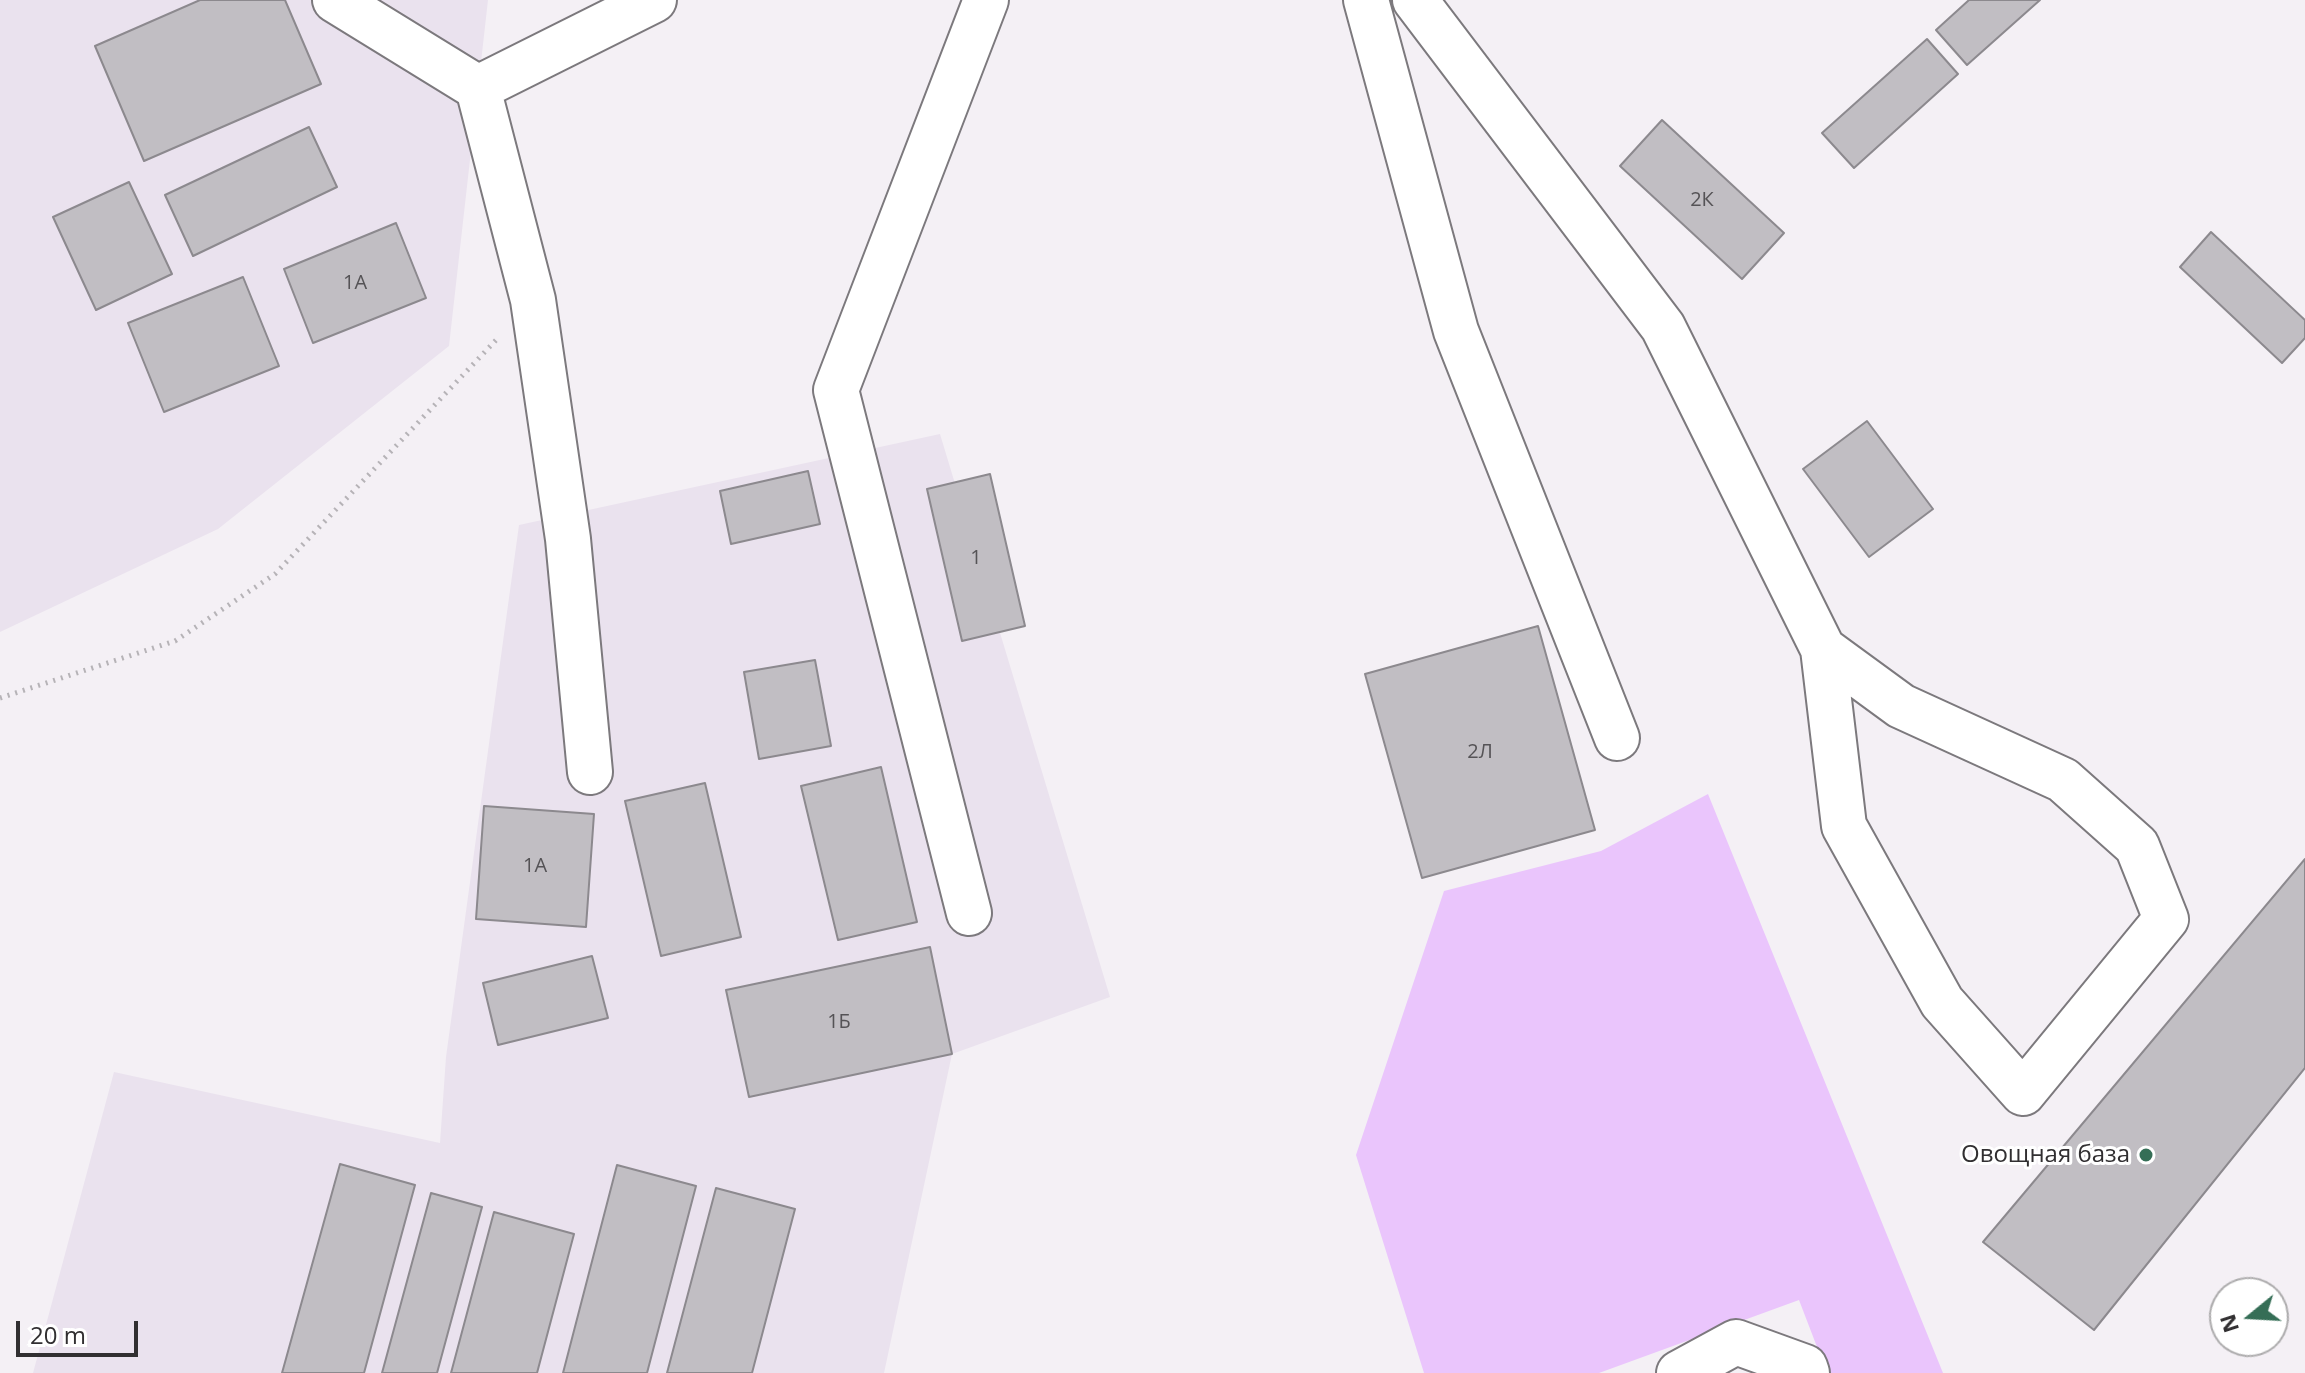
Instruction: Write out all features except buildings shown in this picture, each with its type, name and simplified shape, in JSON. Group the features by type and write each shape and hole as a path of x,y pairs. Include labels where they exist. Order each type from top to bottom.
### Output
{"lane":[{"path":"335,0 478,88 533,300 568,539 590,772"},
{"path":"478,88 654,0"},
{"path":"969,913 836,390 986,0"},
{"path":"1366,0 1456,331 1617,738"},
{"path":"1415,0 1663,327 1823,649 1844,826 1942,1002 2023,1093 2166,919 2137,846 2063,780 1901,706 1823,649"},
{"path":"1679,1373 1736,1342 1805,1367 1807,1373"}],"path":[{"path":"0,698 175,641 275,574 533,300"}],"shaded area":[{"path":"0,0 488,0 449,346 218,529 0,632"},
{"path":"940,434 1110,997 952,1054 884,1373 33,1373 114,1072 440,1143 446,1057 519,525"},
{"path":"1708,794 1943,1373 1827,1373 1799,1300 1599,1373 1424,1373 1356,1155 1444,891 1601,851"}],"place":[{"name":"Овощная база","path":"2146,1155"}]}
